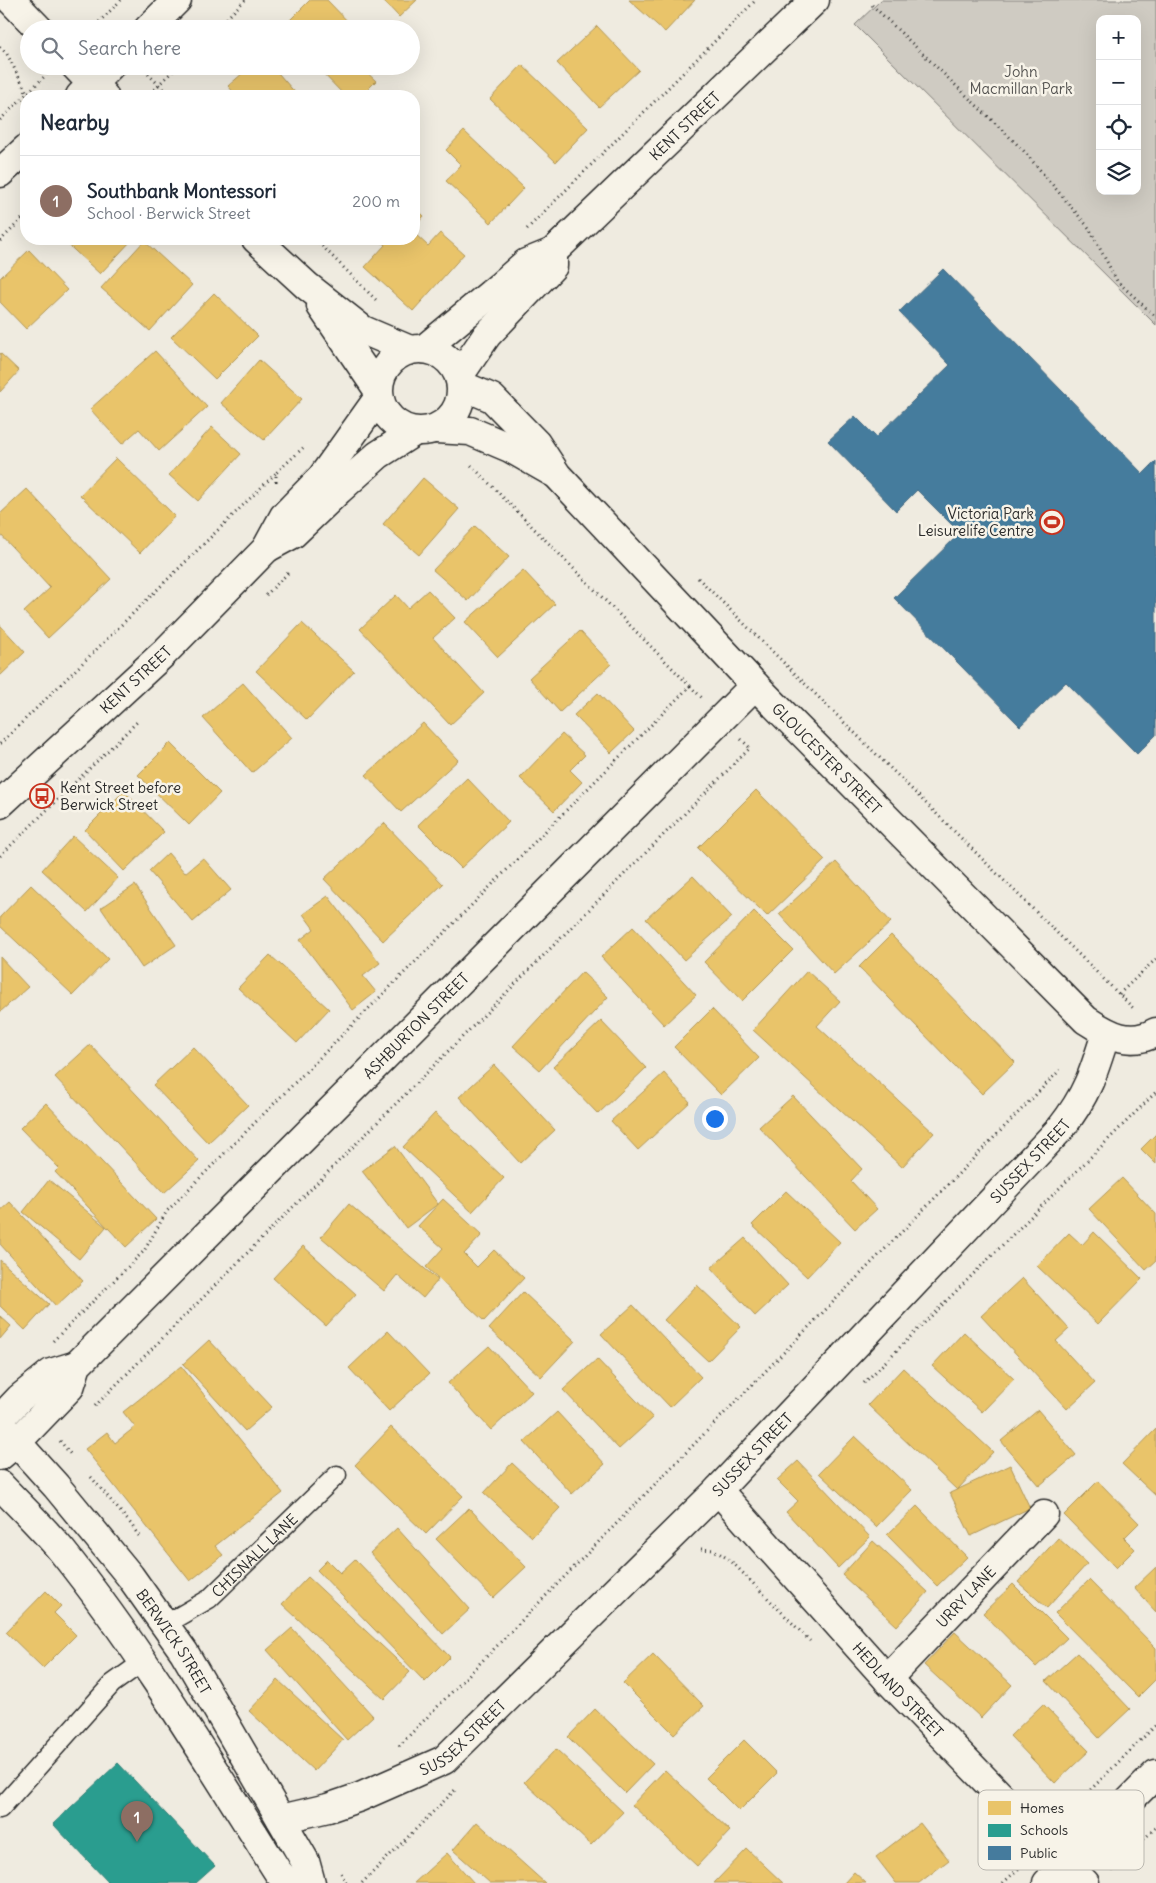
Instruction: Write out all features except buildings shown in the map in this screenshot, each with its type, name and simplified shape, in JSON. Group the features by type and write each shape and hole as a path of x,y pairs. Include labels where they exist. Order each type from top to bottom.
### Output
{"street":[{"path":"11,0 30,20"},
{"path":"157,20 177,0"},
{"name":"KENT STREET","path":"417,350 500,286 526,263 553,252 815,0"},
{"path":"0,174 20,155"},
{"path":"263,245 308,286 363,330 417,350 435,352 445,357 454,366 460,380 462,393 460,404 446,423 424,430 394,423 381,407 378,393 308,286"},
{"name":"KENT STREET","path":"460,380 488,335 553,266 553,252"},
{"path":"378,393 384,369 400,354 417,350"},
{"name":"GLOUCESTER STREET","path":"460,380 492,398 536,444 557,475 756,685 1086,1020 1102,1030"},
{"name":"KENT STREET","path":"0,804 164,653 266,549 284,516 322,477 378,393"},
{"name":"KENT STREET","path":"266,549 293,534 378,455 424,430"},
{"name":"GLOUCESTER STREET","path":"424,430 470,431 510,448 557,475"},
{"name":"ASHBURTON STREET","path":"6,1440 70,1387 77,1365 756,685"},
{"path":"1102,1030 1126,1039 1136,1039 1156,1033"},
{"name":"SUSSEX STREET","path":"281,1819 328,1808 360,1797 444,1760 718,1490 1061,1128 1073,1113 1094,1074 1102,1030"},
{"name":"ASHBURTON STREET","path":"0,1419 20,1398 51,1373 77,1365"},
{"name":"BERWICK STREET","path":"6,1440 130,1576 184,1652 305,1862 311,1883"},
{"path":"0,1485 61,1550 144,1661 278,1879"},
{"name":"HEDLAND STREET","path":"718,1490 887,1679 995,1790"},
{"name":"URRY LANE","path":"887,1679 1044,1514"},
{"path":"1140,1790 1156,1774"},
{"path":"1047,1883 1060,1870"},
{"name":"HEDLAND STREET","path":"1079,1870 1096,1880"}],"lane":[{"name":"CHISNALL LANE","path":"164,1625 209,1599 337,1475"},
{"path":"0,1809 112,1684 144,1661"}],"path":[{"path":"101,20 121,0"},
{"path":"225,20 245,0"},
{"path":"520,235 756,0"},
{"path":"872,4 1023,150 1089,228 1117,281 1156,317"},
{"path":"0,47 7,54 25,90"},
{"path":"30,90 45,75"},
{"path":"149,75 164,90"},
{"path":"154,90 169,75"},
{"path":"0,120 20,100"},
{"path":"0,241 20,221"},
{"path":"320,245 377,301"},
{"path":"88,1413 750,748 724,719 471,465 464,462"},
{"path":"0,744 276,473"},
{"path":"694,574 1120,994 1156,1033"},
{"path":"48,1345 144,1251 167,1211 690,686"},
{"path":"1120,994 1156,959"},
{"path":"1102,1030 1128,1003"},
{"path":"399,1746 1065,1064"},
{"path":"60,1442 67,1434"},
{"path":"55,1436 73,1456"},
{"path":"86,1471 130,1523 141,1539"},
{"path":"1090,1790 1156,1725"},
{"path":"1144,1838 1156,1827"},
{"path":"1096,1880 1107,1870"}],"green space":[{"name":"John Macmillan Park","path":"881,0 1156,0 1156,325 855,25"}],"place":[{"name":"Victoria Park Leisurelife Centre","path":"1052,522"},
{"name":"Kent Street before Berwick Street","path":"42,796"},
{"name":"Southbank Montessori","path":"137,1842"}]}
